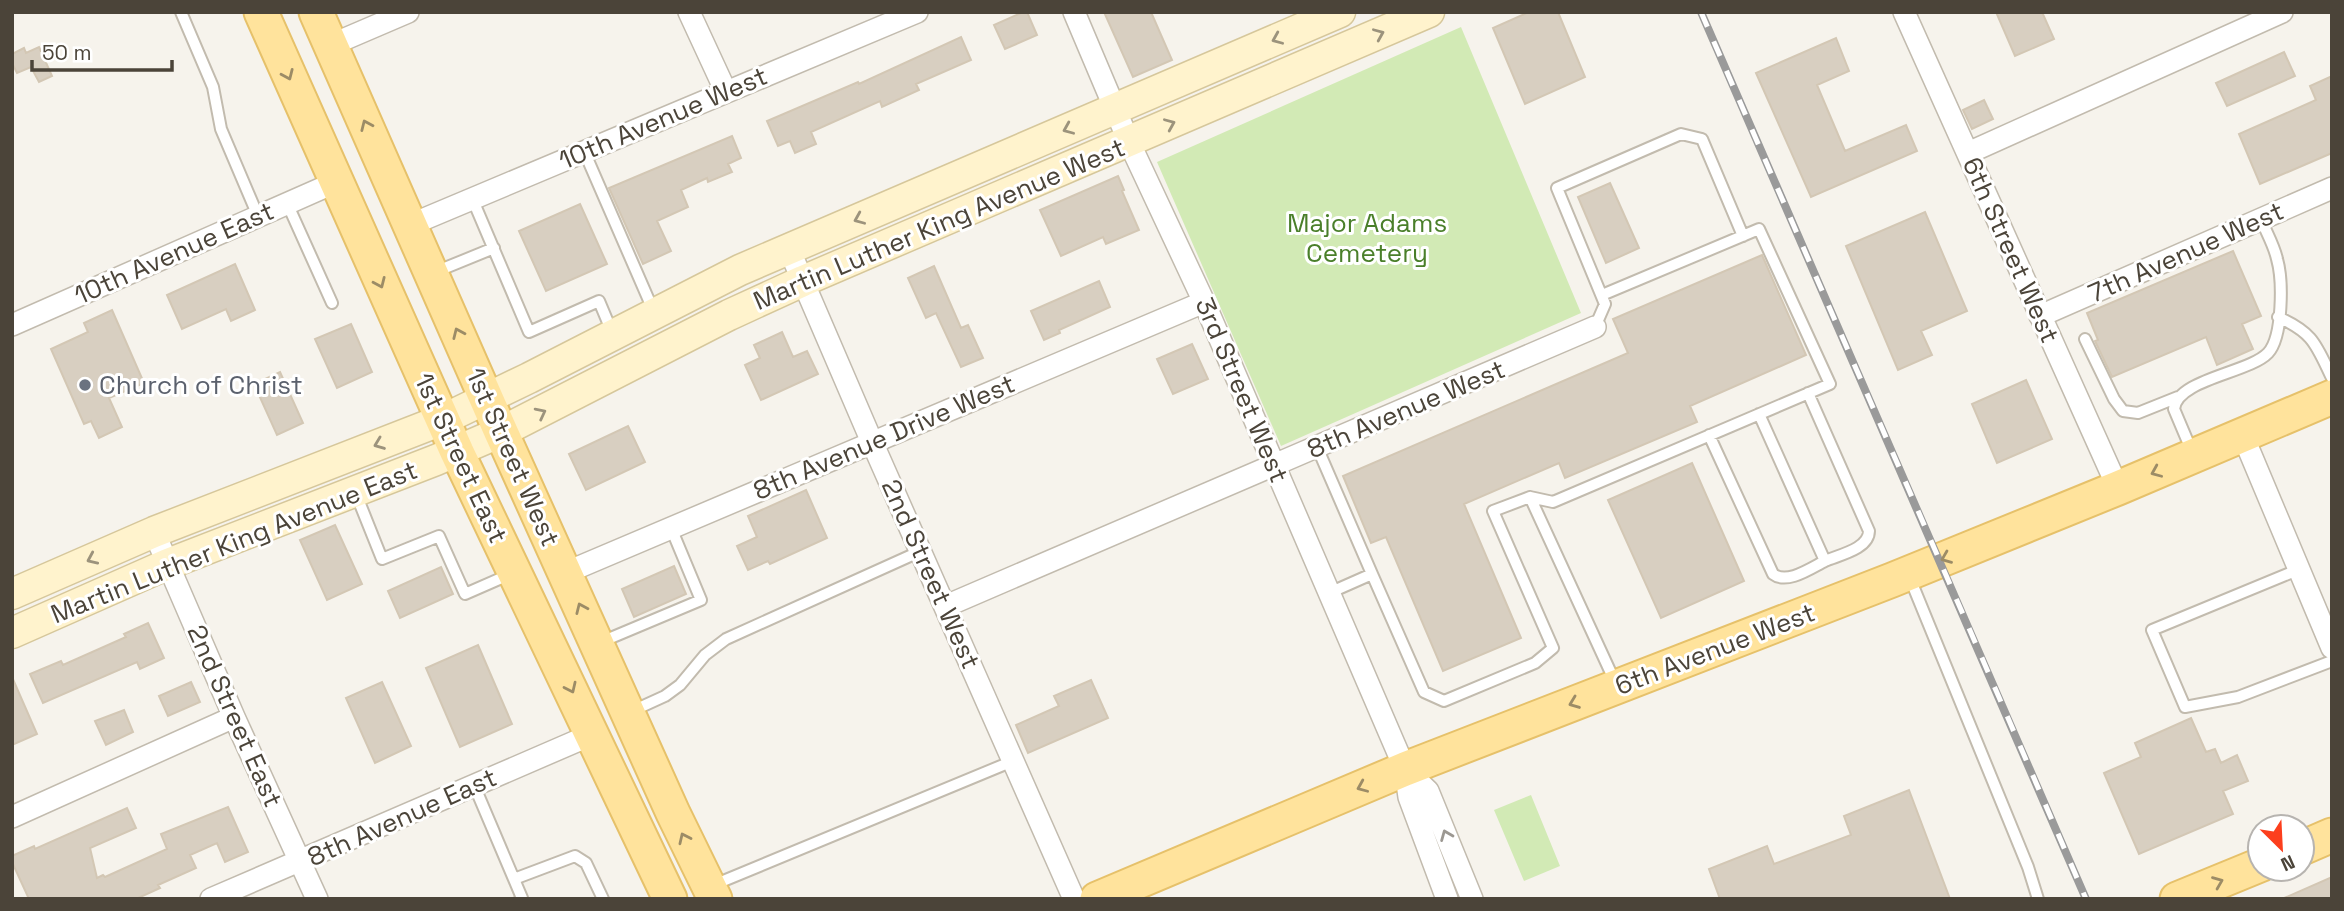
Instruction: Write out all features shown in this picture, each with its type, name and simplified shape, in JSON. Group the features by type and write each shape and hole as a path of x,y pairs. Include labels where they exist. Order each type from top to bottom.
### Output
{"main road":[{"name":"1st Street East","path":"261,12 442,420 670,899"},
{"name":"1st Street West","path":"316,12 501,432 712,893"},
{"name":"6th Avenue West","path":"1097,899 1405,769 1908,574 2332,397"},
{"path":"2177,899 2246,871"}],"street":[{"path":"331,45 408,12"},
{"path":"690,12 726,92"},
{"name":"10th Avenue West","path":"410,225 917,12"},
{"name":"3rd Street West","path":"1074,12 1129,142 1204,302 1405,769 1409,797 1447,899"},
{"name":"Martin Luther King Avenue West","path":"442,420 487,400 740,270 1340,12"},
{"name":"Martin Luther King Avenue West","path":"457,452 729,315 803,281 1429,12"},
{"name":"6th Street West","path":"1904,12 2118,488"},
{"path":"1968,153 2282,12"},
{"name":"10th Avenue East","path":"12,325 336,182"},
{"name":"7th Avenue West","path":"2039,316 2332,188"},
{"name":"2nd Street West","path":"789,249 1074,899"},
{"name":"8th Avenue Drive West","path":"565,573 1204,302"},
{"name":"8th Avenue West","path":"946,606 1595,327"},
{"name":"Martin Luther King Avenue East","path":"12,594 154,532 442,420"},
{"path":"2243,436 2300,569 2327,622 2332,648"},
{"name":"Martin Luther King Avenue East","path":"12,633 168,564 457,452"},
{"name":"2nd Street East","path":"154,532 317,899"},
{"path":"12,817 234,717"},
{"name":"8th Avenue East","path":"211,899 593,734"},
{"name":"3rd Street West","path":"1405,769 1429,791 1472,899"}],"lane":[{"path":"181,12 213,87 221,129 258,216"},
{"path":"1595,327 1605,304 1557,188 1681,134 1702,139 1743,236"},
{"path":"584,151 654,312"},
{"path":"472,198 529,331 598,301 613,334"},
{"path":"287,203 332,303"},
{"path":"2085,339 2114,399 2123,411 2138,413 2264,356 2270,351 2277,337 2278,261 2260,219"},
{"path":"1317,447 1424,692 1444,701 1535,663 1553,648 1493,511 1531,497 1553,502 1830,384 1759,229 1602,295"},
{"path":"432,273 494,248"},
{"path":"2278,317 2294,324 2312,338 2332,379"},
{"path":"1709,435 1773,574 1786,578 1862,545 1869,539 1870,534 1808,393"},
{"path":"2178,397 2174,409 2194,456"},
{"path":"1759,414 1825,561"},
{"path":"355,492 382,559 439,536 465,594 515,572"},
{"path":"1531,497 1617,686"},
{"path":"597,644 701,600 671,528"},
{"path":"628,712 665,696 680,685 705,655 726,639 921,551"},
{"path":"2300,569 2152,630 2185,707 2238,697 2332,661"},
{"path":"1329,593 1372,574"},
{"path":"1908,574 2028,867 2038,899"},
{"path":"712,893 1013,761"},
{"path":"474,785 521,899"},
{"path":"514,879 575,856 586,863 603,899"}],"green space":[{"name":"Major Adams Cemetery","path":"1461,27 1581,313 1281,446 1157,162"},
{"path":"1531,795 1560,866 1524,881 1494,810"}],"building":[{"path":"1027,12 1037,35 1005,49 994,25"},
{"path":"1104,12 1151,12 1172,60 1133,77"},
{"path":"1529,12 1558,12 1585,77 1525,104 1493,28"},
{"path":"1996,12 2042,12 2054,39 2015,56"},
{"path":"961,37 971,60 916,84 919,90 882,107 880,101 811,132 816,144 795,153 790,141 778,146 767,121 858,82 859,84"},
{"path":"1836,38 1849,71 1817,85 1845,151 1906,125 1917,151 1811,197 1756,73"},
{"path":"39,47 52,76 39,82 31,67 17,73 12,63 12,54 24,48 26,53"},
{"path":"2284,52 2295,76 2227,106 2216,83"},
{"path":"2332,76 2332,153 2260,184 2239,134 2316,100 2310,86"},
{"path":"1984,100 1993,119 1972,129 1963,110"},
{"path":"732,136 741,158 728,164 732,172 708,182 707,178 681,190 688,207 657,221 671,251 643,264 609,188"},
{"path":"1118,176 1139,230 1106,244 1103,237 1061,256 1040,210"},
{"path":"1610,183 1639,248 1606,263 1578,197"},
{"path":"580,204 607,264 546,291 519,231"},
{"path":"1925,212 1967,311 1921,331 1932,355 1898,370 1846,246"},
{"path":"2233,251 2261,316 2242,324 2253,349 2217,365 2206,337 2112,377 2095,341 2098,340 2087,313"},
{"path":"1762,255 1806,355 1690,406 1697,422 1565,478 1559,463 1464,504 1521,638 1443,671 1386,537 1371,543 1343,476 1628,353 1613,319"},
{"path":"235,264 255,310 231,321 226,309 182,329 167,295"},
{"path":"934,266 961,328 968,325 983,358 961,367 936,313 926,318 908,278"},
{"path":"1099,281 1110,307 1059,330 1060,333 1044,340 1031,311"},
{"path":"112,310 144,383 109,398 122,427 99,438 91,421 84,424 51,349 88,332 84,323"},
{"path":"351,324 372,372 337,388 315,339"},
{"path":"782,332 793,357 807,351 818,374 761,400 745,365 760,358 754,345"},
{"path":"1192,344 1208,379 1173,394 1157,359"},
{"path":"280,372 303,423 277,435 254,384"},
{"path":"2026,380 2052,439 1997,463 1972,404"},
{"path":"628,426 645,462 586,490 569,454"},
{"path":"1692,463 1744,581 1661,618 1608,500"},
{"path":"806,490 827,538 770,564 768,561 748,570 737,546 757,537 748,516"},
{"path":"335,525 362,584 327,600 300,540"},
{"path":"674,566 686,594 634,617 622,589"},
{"path":"441,567 453,594 400,618 388,591"},
{"path":"148,623 164,658 140,669 137,662 43,703 30,674 61,661 63,665 126,637 124,634"},
{"path":"478,645 512,724 460,747 426,668"},
{"path":"12,677 37,734 12,745"},
{"path":"1091,680 1108,718 1028,753 1016,725 1059,706 1054,696"},
{"path":"191,682 200,702 168,716 159,696"},
{"path":"382,682 411,746 375,763 346,698"},
{"path":"124,710 133,732 106,745 95,721"},
{"path":"2191,718 2206,752 2215,749 2221,763 2237,755 2248,781 2223,791 2233,814 2139,854 2104,773 2141,757 2135,743"},
{"path":"1909,790 1950,899 1720,899 1709,869 1767,846 1774,864 1851,835 1844,816"},
{"path":"228,807 248,852 225,862 217,843 190,855 196,868 158,885 160,888 136,899 29,899 12,862 12,856 34,846 35,849 127,808 136,828 90,848 97,878 103,875 105,877 167,849 161,834"},
{"path":"2332,877 2332,899 2282,899"}],"railway":[{"path":"1701,12 2086,899"}],"place":[{"name":"Church of Christ","path":"85,385"}]}
